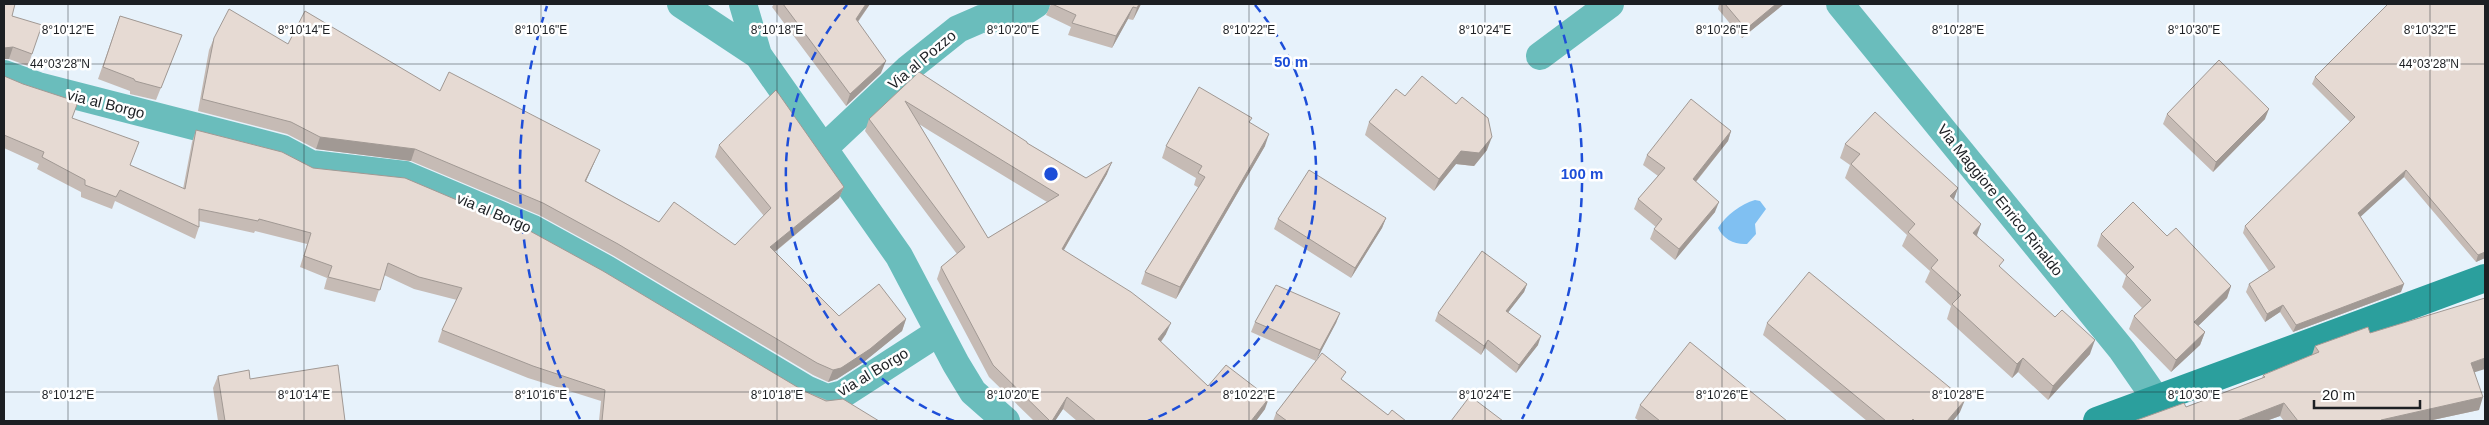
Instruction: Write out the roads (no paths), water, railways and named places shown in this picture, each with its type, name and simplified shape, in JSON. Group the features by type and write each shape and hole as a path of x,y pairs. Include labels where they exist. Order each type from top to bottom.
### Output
{"main road":[{"path":"2097,421 2485,278"}],"street":[{"path":"681,4 758,54"},
{"path":"743,4 758,54 899,256 938,332 973,392 977,410 1006,421"},
{"name":"Via al Pozzo","path":"824,148 908,69 958,29 982,19 1016,17 1036,4"},
{"path":"1540,56 1610,4"},
{"name":"Via Maggiore Enrico Rinaldo","path":"1840,4 2122,350 2156,399"},
{"name":"via al Borgo","path":"4,74 38,86 283,150 311,164 405,175 533,229 606,269 806,389 827,398 843,394 938,332"}],"water":[{"path":"1755,200 1760,201 1766,209 1755,224 1756,234 1747,244 1738,243 1726,238 1718,228 1721,223 1744,204"}]}
